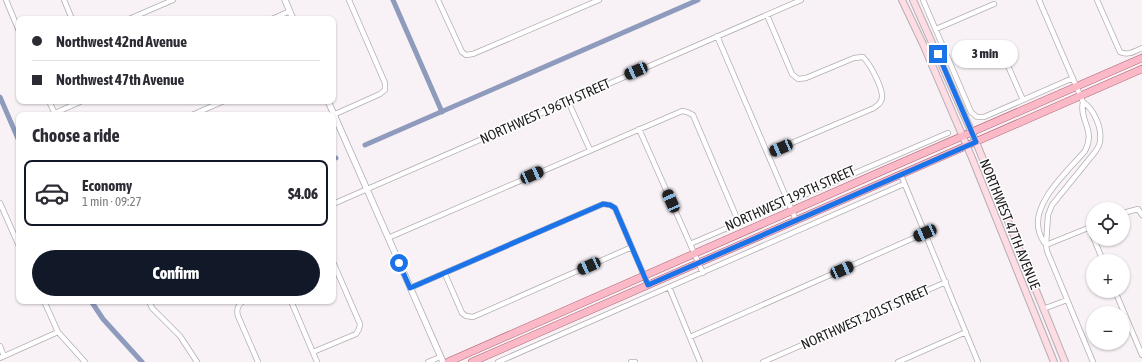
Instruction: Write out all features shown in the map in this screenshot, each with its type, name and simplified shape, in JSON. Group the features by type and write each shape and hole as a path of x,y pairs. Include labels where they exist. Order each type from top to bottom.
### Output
{"main road":[{"name":"NORTHWEST 47TH AVENUE","path":"902,0 923,44 962,136 1054,362"},
{"name":"NORTHWEST 47TH AVENUE","path":"913,0 931,37 972,132 1065,362"},
{"name":"NORTHWEST 199TH STREET","path":"448,362 1142,58"},
{"name":"NORTHWEST 199TH STREET","path":"472,362 966,146 1082,99 1142,69"},
{"path":"1019,273 1033,282"}],"street":[{"path":"6,0 16,24"},
{"path":"64,0 71,16"},
{"path":"136,16 173,0"},
{"path":"285,0 292,16"},
{"path":"336,114 380,94 385,90 385,83 349,0"},
{"path":"438,0 462,52 466,54 473,54 599,0"},
{"name":"NORTHWEST 196TH STREET","path":"336,203 568,100 801,0"},
{"path":"923,0 971,112 977,117 984,117 1072,78"},
{"path":"1039,0 1076,87 1082,99 1092,110 1100,131 1100,143 1095,152 1052,204 1048,215 1046,245 1047,251 1093,362"},
{"path":"1098,0 1120,52 1129,54 1142,48"},
{"path":"936,29 994,4"},
{"path":"279,16 290,11"},
{"path":"766,15 792,74 798,79 806,78 854,58 863,57 869,63 883,94 881,102 874,108 768,153"},
{"path":"717,36 796,220"},
{"path":"1001,50 1023,100"},
{"path":"1046,245 1039,233 1038,218 1043,201 1085,151 1088,145 1089,133 1083,114 1082,99"},
{"path":"568,100 590,150"},
{"path":"59,112 76,104"},
{"path":"199,112 217,104"},
{"path":"388,238 682,111 693,115 739,223"},
{"path":"336,119 441,359 428,362"},
{"path":"639,129 703,273"},
{"path":"1089,133 1100,131"},
{"path":"690,244 948,132"},
{"path":"901,175 978,362"},
{"path":"498,362 904,184"},
{"path":"1051,191 1058,196"},
{"path":"0,203 16,239"},
{"path":"410,288 603,204 610,205 615,208 648,285"},
{"path":"1130,211 1138,209 1142,215"},
{"path":"1046,245 1086,229"},
{"path":"690,337 925,233"},
{"path":"445,274 462,313 466,316 473,317 632,247"},
{"path":"313,352 356,334 359,329 360,324 336,269"},
{"name":"NORTHWEST 201ST STREET","path":"763,362 946,282"},
{"path":"669,287 700,362"},
{"path":"1118,298 1142,356"},
{"path":"1044,309 1067,300"},
{"path":"45,304 58,332 85,362"},
{"path":"150,304 152,308 180,336 197,362"},
{"path":"240,304 237,311 238,316 258,362"},
{"path":"292,304 317,362"},
{"path":"0,346 2,357 58,332"},
{"path":"898,362 966,332"}],"waterway":[{"path":"393,0 442,112"},
{"path":"365,145 698,0"},
{"path":"0,97 16,134"},
{"path":"93,304 103,319 142,362"}],"route":[{"path":"399,263 410,288 603,204 610,205 615,208 648,285 976,142 938,54"}]}
